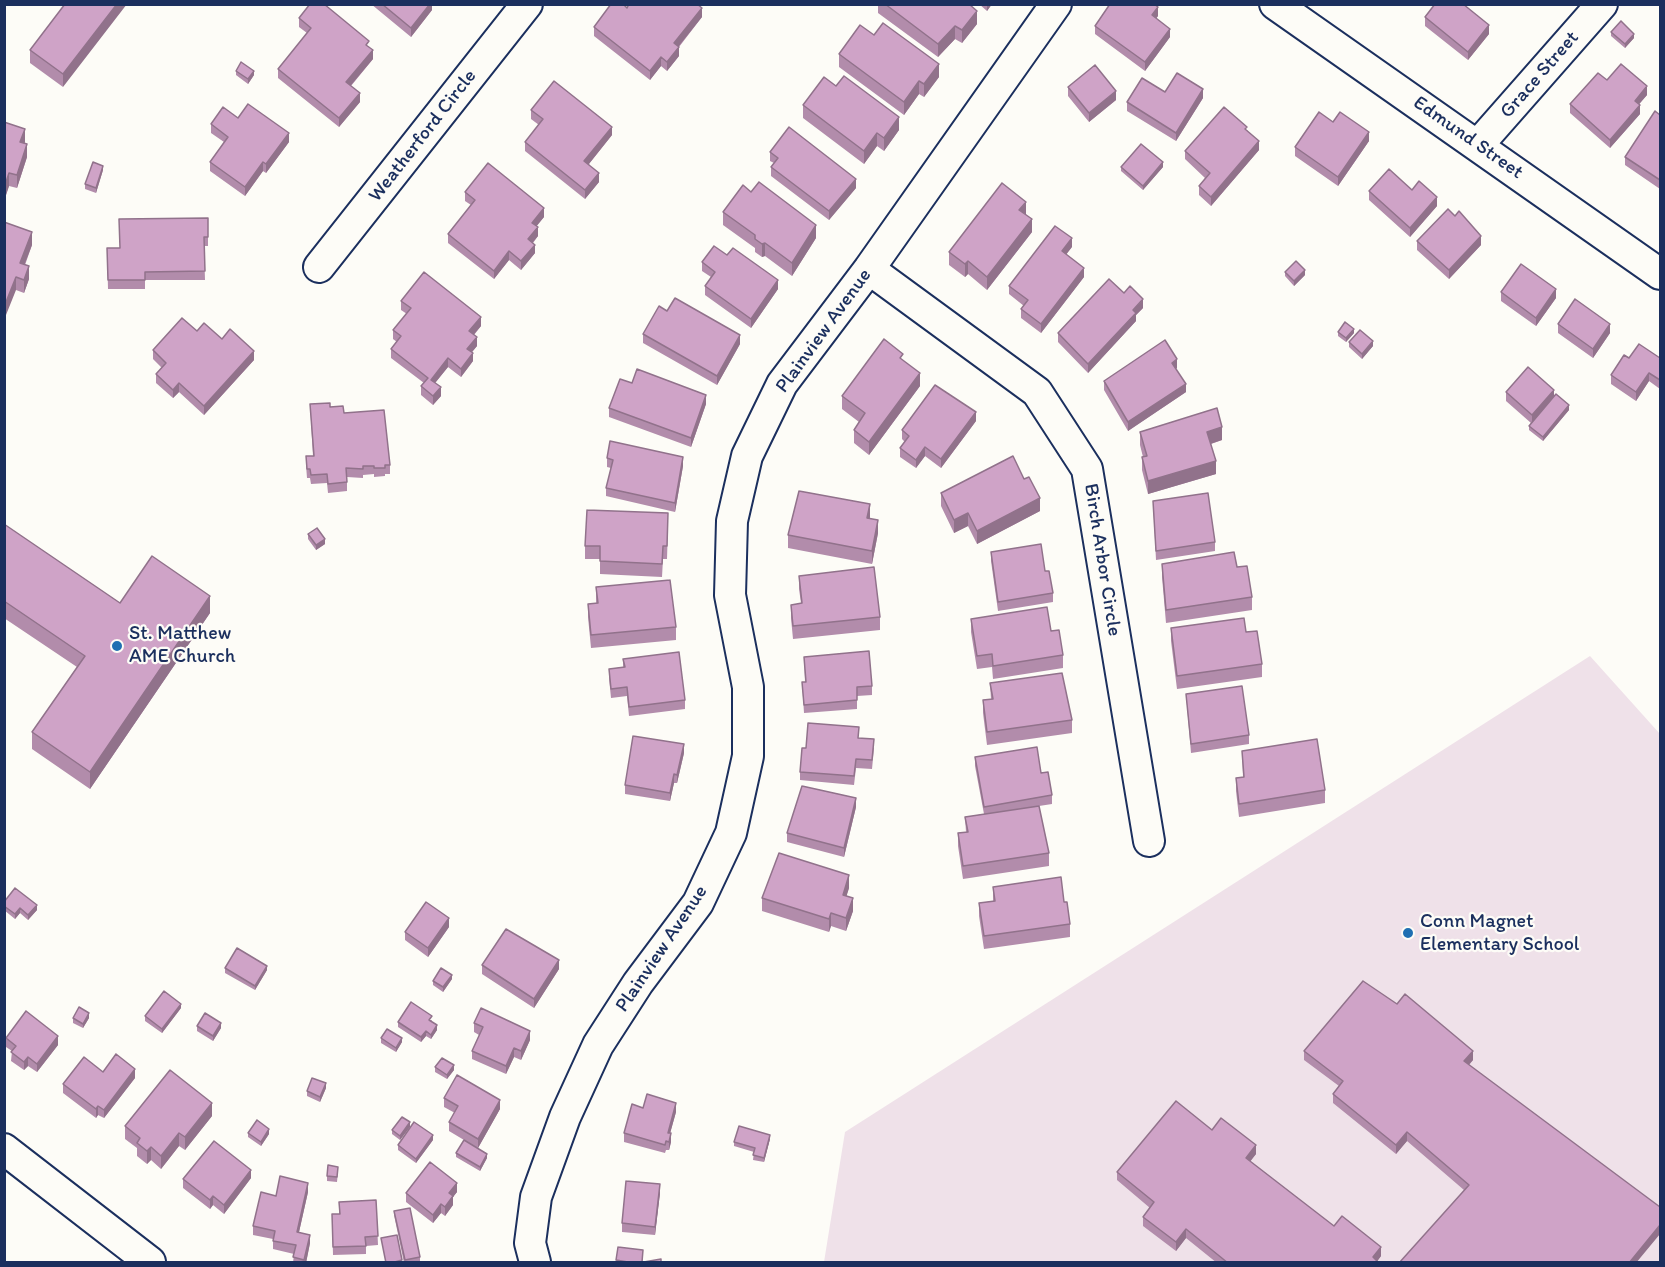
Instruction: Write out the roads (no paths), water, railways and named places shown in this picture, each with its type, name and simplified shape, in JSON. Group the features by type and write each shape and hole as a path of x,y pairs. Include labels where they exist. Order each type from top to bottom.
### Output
{"street":[{"name":"Weatherford Circle","path":"319,267 527,4"},
{"name":"Plainview Avenue","path":"526,1256 536,1197 565,1117 598,1044 698,903 730,833 748,756 748,687 730,595 732,521 747,456 782,384 869,269 1056,4"},
{"name":"Edmund Street","path":"1275,4 1660,274"},
{"name":"Grace Street","path":"1478,145 1602,4"},
{"name":"Birch Arbor Circle","path":"869,269 1037,392 1087,469 1149,841"},
{"path":"4,1149 150,1263"}],"place":[{"name":"St. Matthew AME Church","path":"117,646"},
{"name":"Conn Magnet Elementary School","path":"1408,933"}]}
